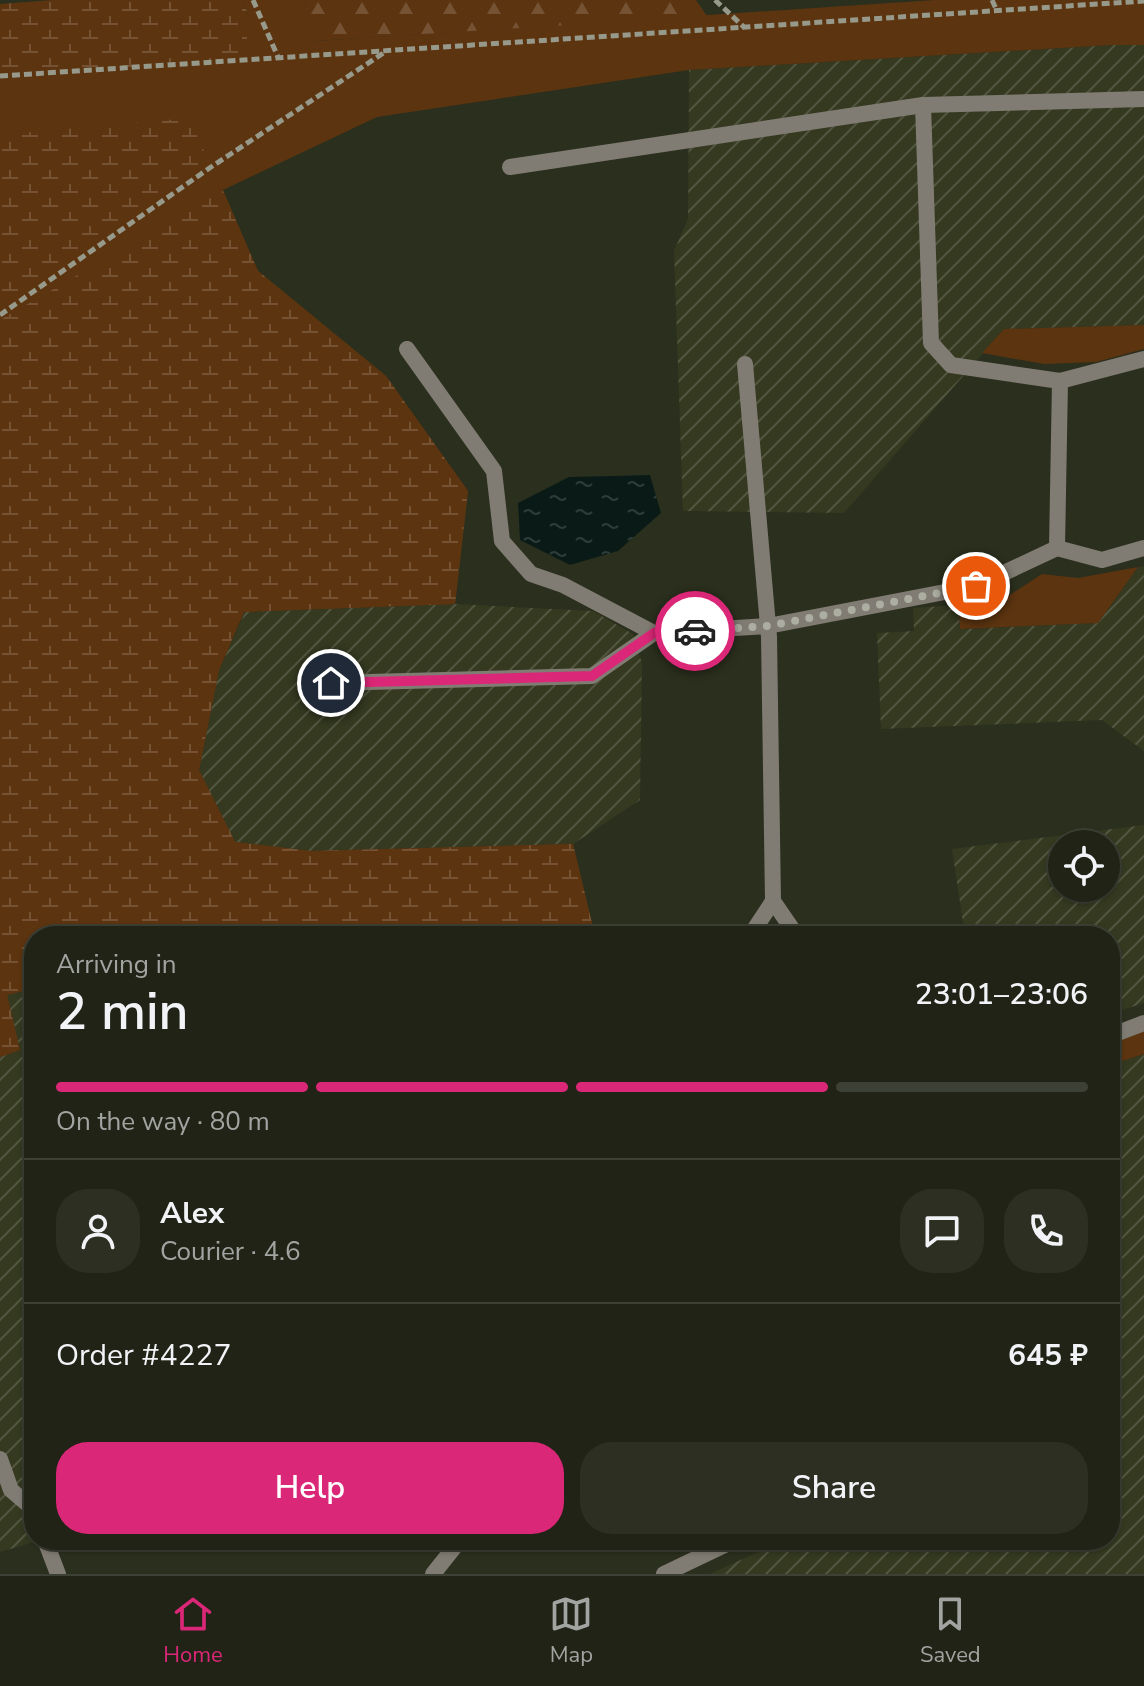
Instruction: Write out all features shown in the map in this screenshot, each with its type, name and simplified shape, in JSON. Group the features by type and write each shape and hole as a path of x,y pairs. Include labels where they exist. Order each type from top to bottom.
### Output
{"lane":[{"path":"510,167 923,105 1144,99"},
{"path":"923,105 931,343 951,365 1060,381 1144,359"},
{"path":"407,349 494,471 502,541 531,574 563,585 654,633"},
{"path":"745,364 768,626 773,901 790,926"},
{"path":"1057,548 1060,381"},
{"path":"331,683 592,676 654,633 768,626 976,586 1057,548 1102,560 1144,548"},
{"path":"757,926 773,901"},
{"path":"1120,1032 1144,1023"},
{"path":"0,1459 11,1490 24,1503"},
{"path":"49,1550 58,1574"},
{"path":"433,1574 452,1550"},
{"path":"664,1574 714,1550"}],"path":[{"path":"253,0 278,57"},
{"path":"715,0 745,28"},
{"path":"992,0 997,11"},
{"path":"0,76 1144,1"},
{"path":"0,315 211,167 385,52"}],"shaded area":[{"path":"1144,45 1144,325 1004,329 844,513 683,511 674,251 688,219 689,70"},
{"path":"1144,566 1144,751 1102,720 881,729 877,633 914,631 913,608 959,605 960,629 1098,623 1138,567"},
{"path":"455,604 593,611 633,634 642,663 640,800 573,844 311,851 235,843 199,770 219,670 245,612"},
{"path":"1144,825 1144,1003 1120,1011 1120,926 964,926 952,849 1048,837 1048,902 1120,902 1120,830 1104,830"},
{"path":"24,990 24,1545 0,1552 0,1057 20,1050 6,995"},
{"path":"1144,1054 1144,1574 710,1574 762,1550 1120,1550 1120,1062"}],"green space":[{"path":"53,0 243,0 249,17 245,59 0,77 0,4"},
{"path":"243,0 305,0 315,41 935,0 1144,0 1144,45 689,70 377,117 223,190 258,271 386,376 468,491 455,604 244,612 219,670 199,770 235,842 311,851 573,844 593,926 24,926 24,991 7,995 20,1050 0,1057 0,76 249,17"},
{"path":"305,0 696,0 707,16 314,41"},
{"path":"189,118 211,167 0,315 0,135"},
{"path":"223,191 258,271 386,376 468,491 455,604 244,612 219,670 199,770 235,842 311,851 573,844 593,926 24,926 24,991 7,995 20,1050 0,1057 0,320"},
{"path":"1144,325 1144,349 1096,362 1044,364 982,353 1004,329"},
{"path":"1138,567 1098,623 960,629 959,605 1002,600 1042,574 1078,578"},
{"path":"1144,1031 1144,1054 1120,1062 1120,1041"}],"water":[{"path":"650,475 661,513 618,551 570,565 520,540 518,503 569,477"}],"way so far":[{"path":"695,631 768,626 976,586"}],"route":[{"path":"331,683 592,676 654,633 695,631"}]}
